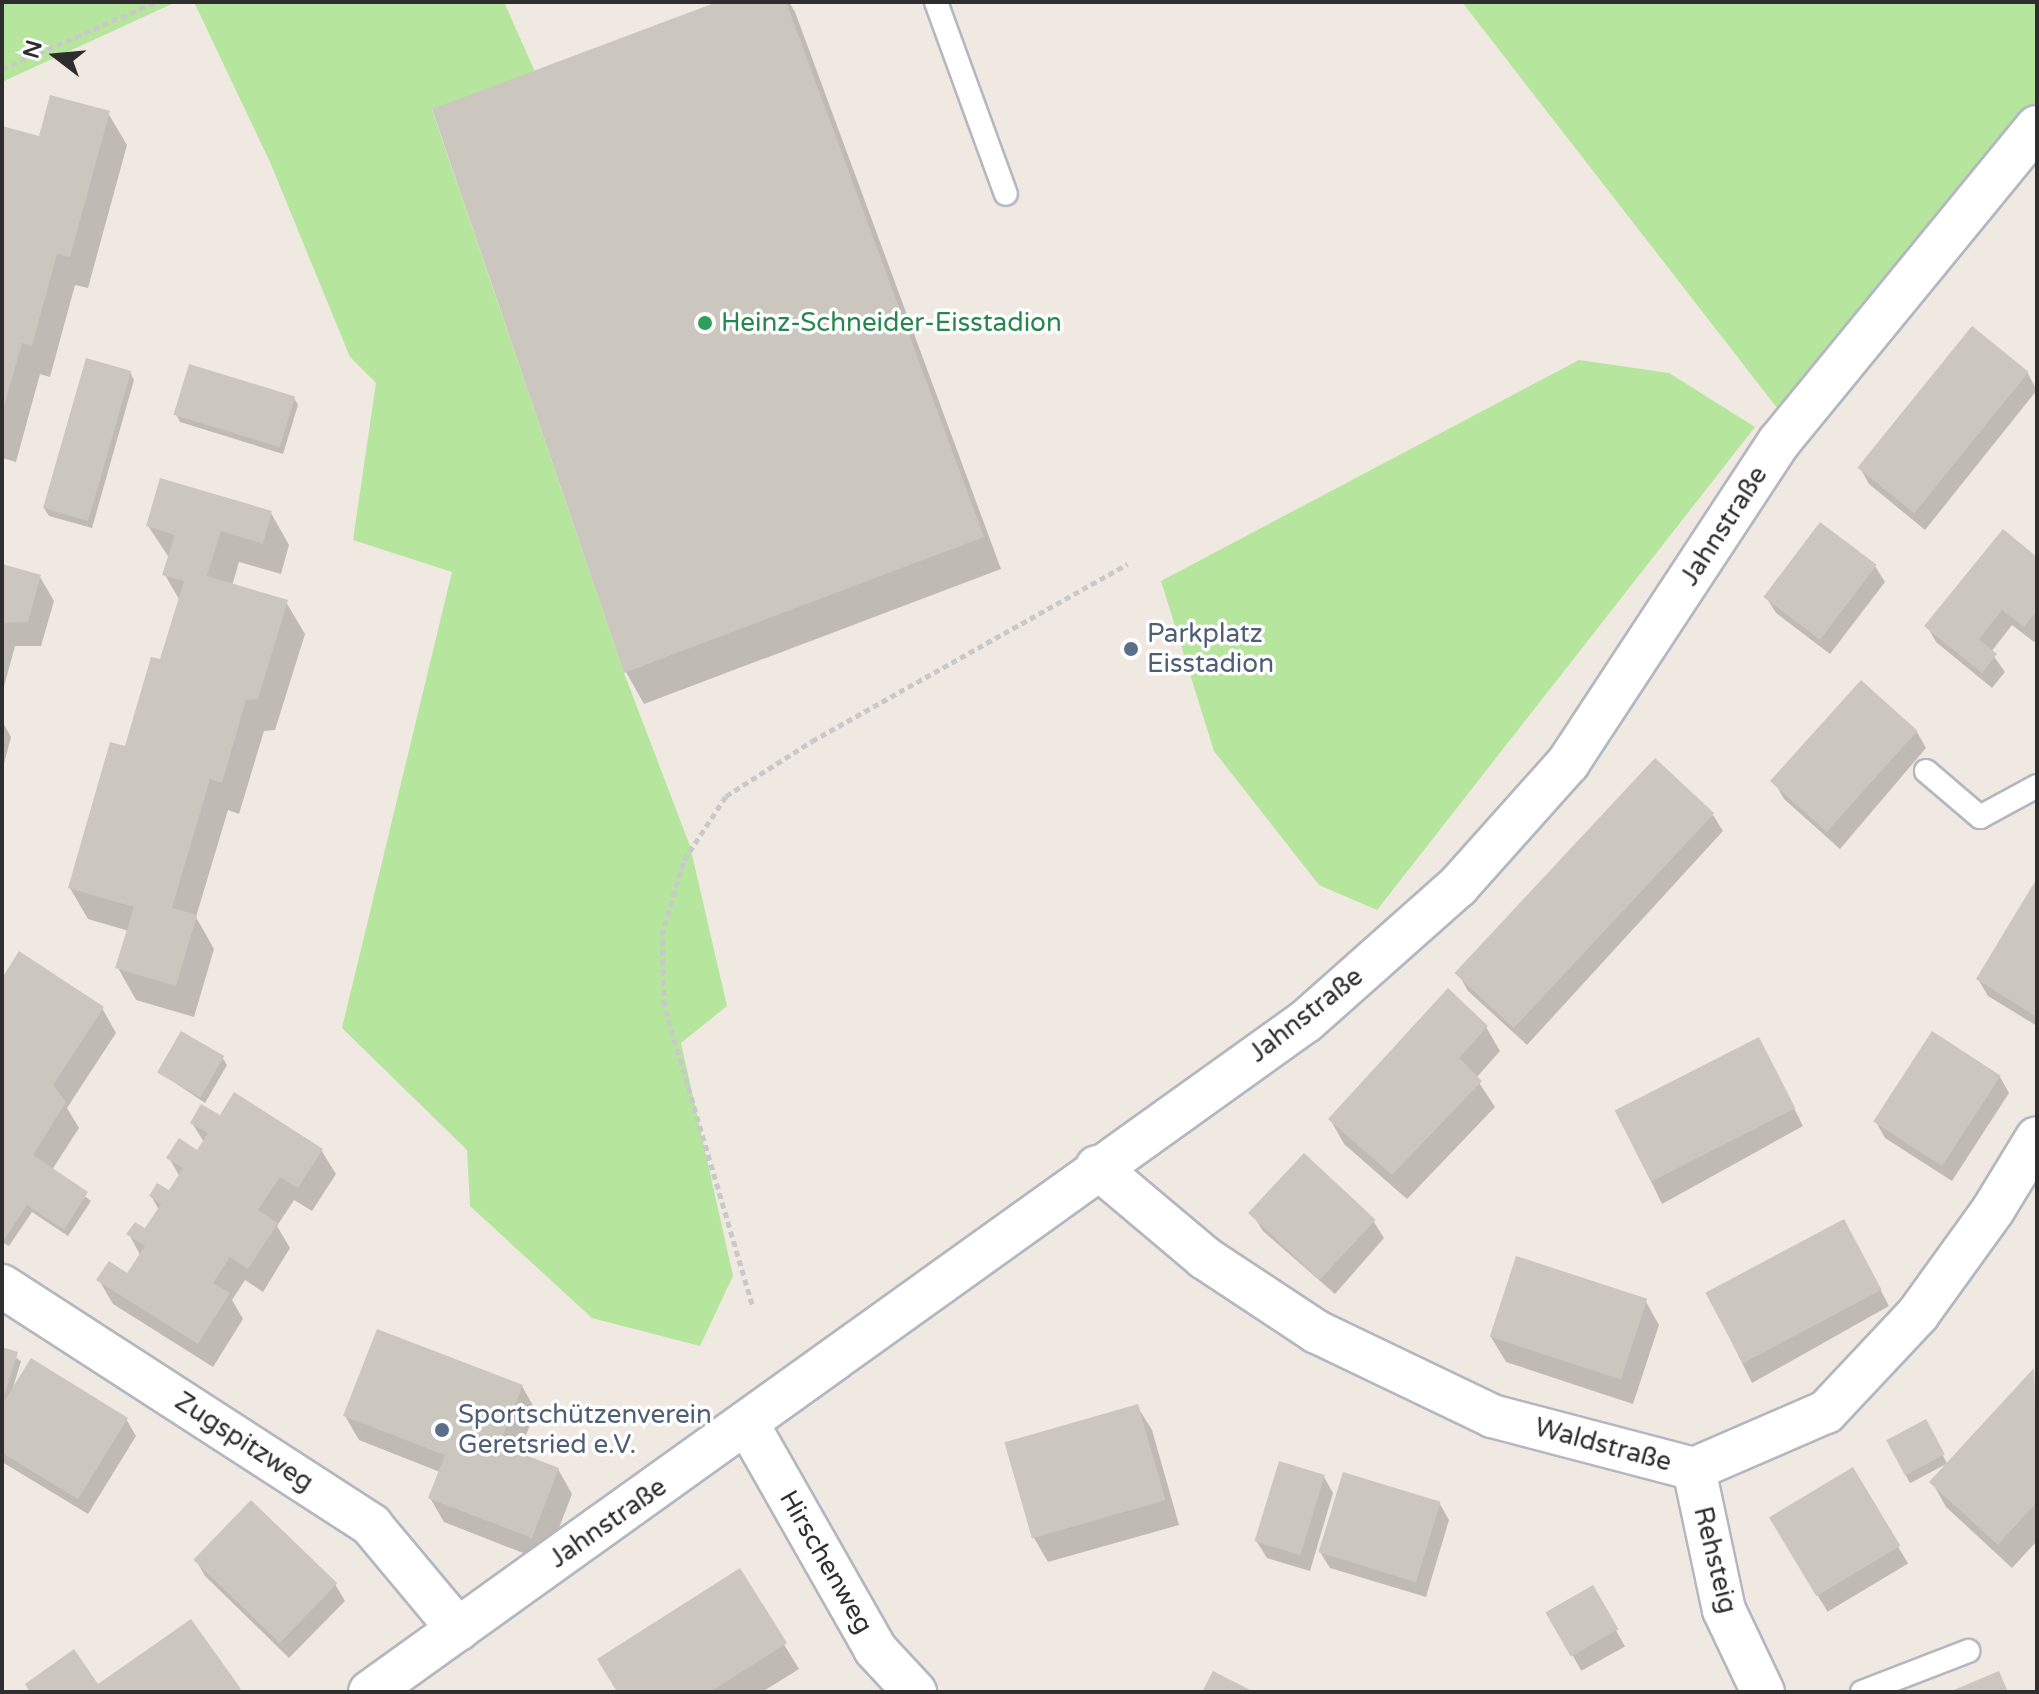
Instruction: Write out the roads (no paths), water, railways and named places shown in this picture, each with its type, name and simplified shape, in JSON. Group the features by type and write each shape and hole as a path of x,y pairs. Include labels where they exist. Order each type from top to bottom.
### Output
{"street":[{"name":"Jahnstraße","path":"370,1692 748,1425 1097,1167 1306,1021 1458,886 1568,763 1779,442 2037,127"},
{"name":"Waldstraße","path":"1097,1167 1205,1258 1317,1332 1492,1416 1694,1469 1826,1412 1918,1314 1993,1210 2037,1138"},
{"name":"Zugspitzweg","path":"2,1286 371,1525 458,1629"},
{"name":"Hirschenweg","path":"748,1425 875,1649 915,1692"},
{"name":"Rehsteig","path":"1694,1469 1724,1610 1763,1692"}],"lane":[{"path":"936,2 1006,194"},
{"path":"1926,771 1980,817 2037,786"},
{"path":"1862,1692 1968,1651"}],"place":[{"name":"Heinz-Schneider-Eisstadion","path":"705,323"},
{"name":"Parkplatz Eisstadion","path":"1131,649"},
{"name":"Sportschützenverein Geretsried e.V.","path":"442,1430"}]}
